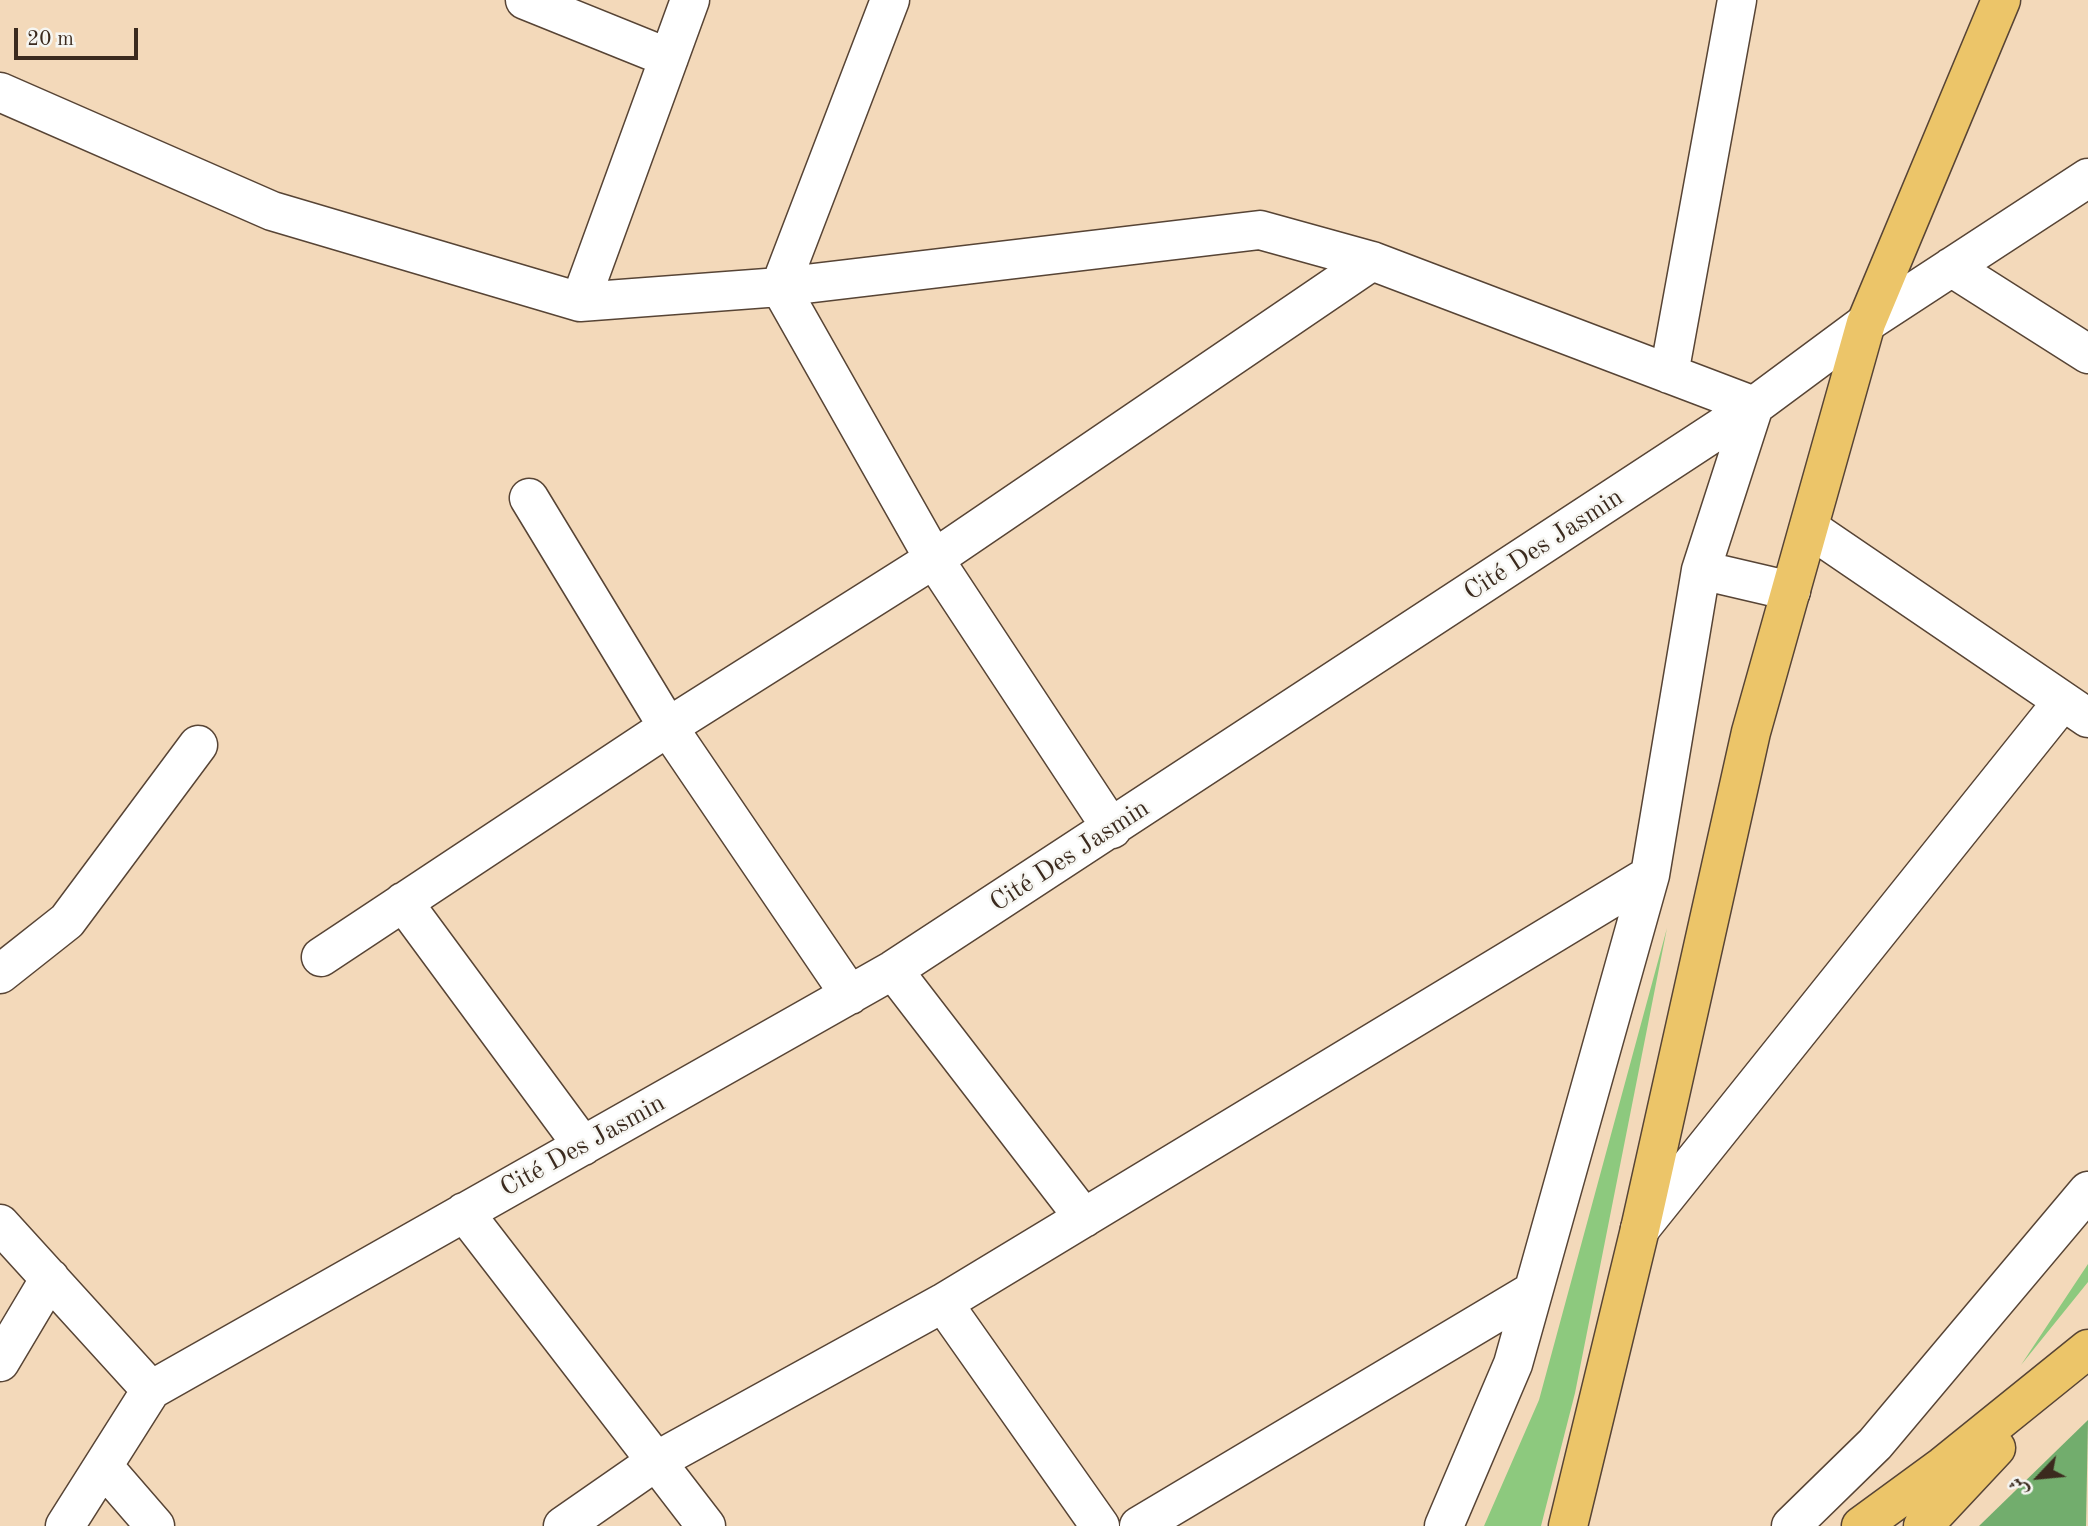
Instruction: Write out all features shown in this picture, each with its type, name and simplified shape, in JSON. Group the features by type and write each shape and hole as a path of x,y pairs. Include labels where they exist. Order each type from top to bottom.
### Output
{"main road":[{"path":"1568,1526 1640,1228 1751,732 1866,323 2001,0"},
{"path":"1861,1526 1943,1466 2088,1349"},
{"path":"1923,1526 2088,1349"}],"street":[{"path":"525,0 669,58"},
{"path":"580,302 690,0"},
{"path":"780,287 890,0"},
{"path":"1669,374 1737,0"},
{"path":"0,92 272,211 580,302 780,287 1260,230 1372,261 1754,406 1701,570 1650,875 1513,1364 1444,1526"},
{"name":"Cité Des Jasmin","path":"65,1526 151,1390 894,970 1754,406 1866,323 2088,178"},
{"path":"321,957 668,727 934,559 1372,261"},
{"path":"1951,267 2088,354"},
{"path":"780,287 934,559 1112,829"},
{"path":"529,498 668,727 850,995"},
{"path":"1640,1228 2075,709 1809,528"},
{"path":"1701,570 1791,591"},
{"path":"0,974 67,921 198,745"},
{"path":"563,1526 658,1460 943,1303 1650,875"},
{"path":"403,902 583,1146"},
{"path":"894,970 1084,1218"},
{"path":"1791,1526 1875,1444 2088,1191"},
{"path":"464,1212 658,1460 706,1526"},
{"path":"0,1224 151,1390"},
{"path":"0,1362 50,1279"},
{"path":"1139,1526 1533,1291"},
{"path":"943,1303 1101,1526"},
{"path":"103,1466 155,1526"}],"green space":[{"path":"1667,928 1575,1393 1541,1526 1484,1526 1539,1400"},
{"path":"2088,1264 2088,1282 2021,1365"},
{"path":"2088,1420 2086,1526 1979,1526"}]}
